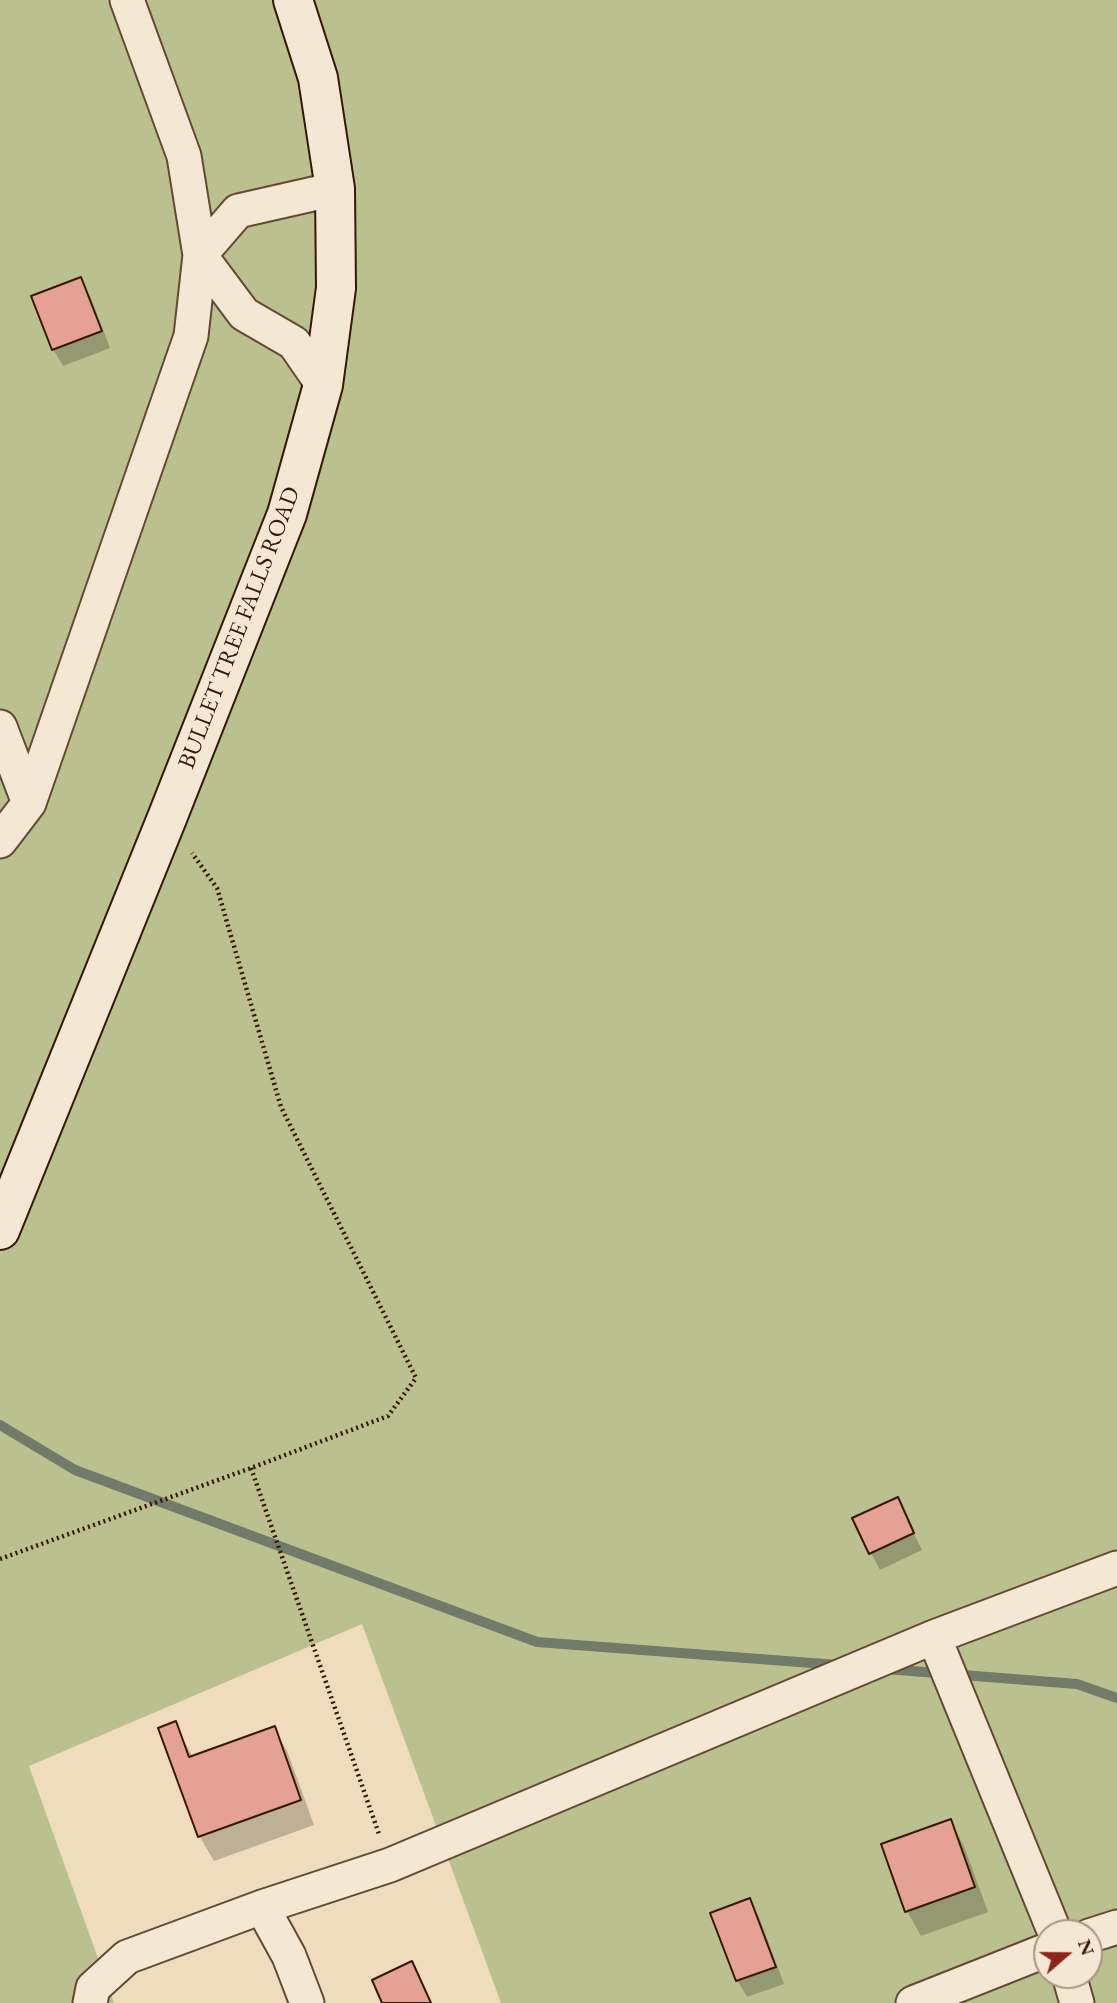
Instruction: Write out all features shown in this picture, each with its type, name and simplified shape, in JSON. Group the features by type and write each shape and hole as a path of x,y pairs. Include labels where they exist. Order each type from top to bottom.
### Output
{"main road":[{"name":"BULLET TREE FALLS ROAD","path":"0,1230 287,514 323,384 336,288 335,189 318,78 293,0"}],"street":[{"path":"0,841 29,803 191,336 200,255 184,156 127,0"},
{"path":"200,255 238,211 335,189"},
{"path":"200,255 244,314 294,343 323,384"},
{"path":"0,727 29,803"},
{"path":"90,2003 93,1988 127,1957 262,1907 390,1865 934,1637 1117,1568"},
{"path":"934,1637 1049,1919"},
{"path":"262,1907 289,1956 307,2003"},
{"path":"913,2003 1033,1956"}],"path":[{"path":"0,1559 387,1416 416,1378 281,1107 217,888 167,818"},
{"path":"251,1468 390,1865"}],"green space":[{"path":"0,0 1117,0 1117,2003 501,2003 362,1624 29,1766 114,2003 0,2003"}],"building":[{"path":"81,277 102,331 52,350 31,296"},
{"path":"898,1497 914,1533 869,1554 852,1518"},
{"path":"176,1721 189,1757 275,1726 301,1800 198,1837 158,1728"},
{"path":"951,1819 975,1887 905,1912 881,1844"},
{"path":"750,1898 776,1967 736,1981 710,1913"},
{"path":"412,1961 431,2003 382,2003 372,1980"}],"waterway":[{"path":"0,1425 75,1470 537,1642 838,1665"},
{"path":"886,1669 1077,1684 1117,1698"}]}
